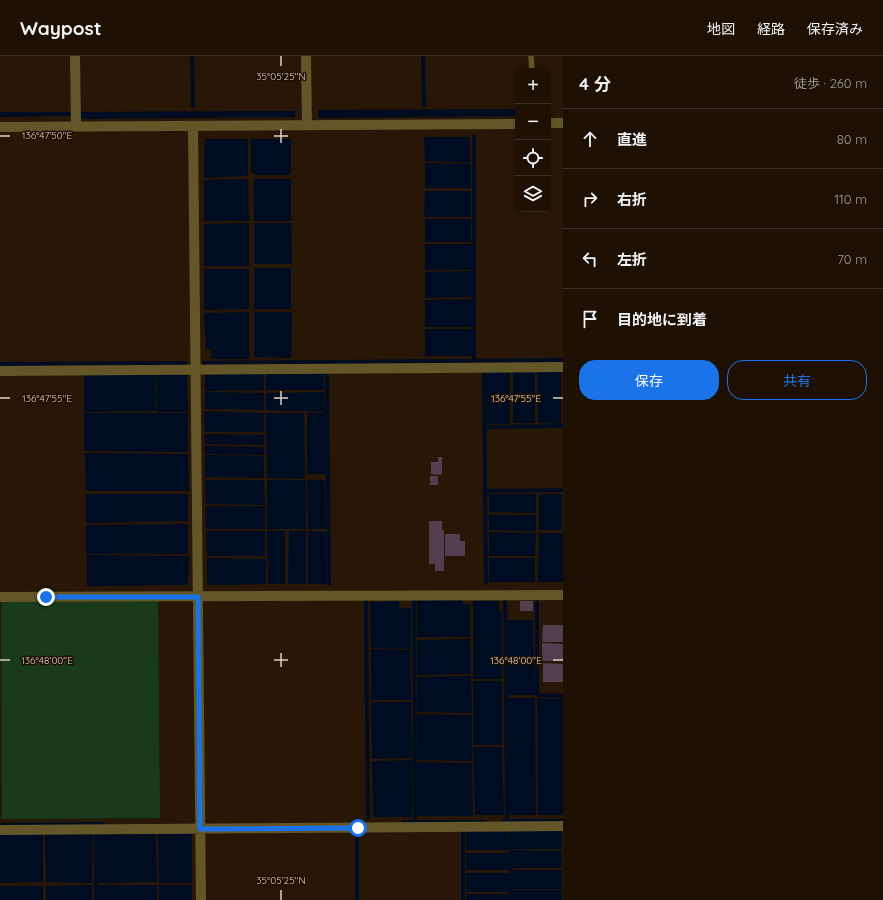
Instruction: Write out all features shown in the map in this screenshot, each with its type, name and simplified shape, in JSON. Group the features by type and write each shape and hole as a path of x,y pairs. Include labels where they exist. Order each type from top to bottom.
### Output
{"street":[{"path":"75,56 76,124"},
{"path":"306,56 307,125"},
{"path":"551,123 563,123"},
{"path":"0,127 76,124 193,126 515,124"},
{"path":"193,126 201,900"},
{"path":"0,371 563,367"},
{"path":"0,597 563,595"},
{"path":"0,830 563,826"}],"lane":[{"path":"531,56 532,68"}],"green space":[{"path":"158,601 160,818 2,819 1,602"}],"water":[{"path":"515,109 515,116 318,118 318,110"},
{"path":"295,111 295,117 85,119 70,116 0,117 0,112"},
{"path":"424,137 470,137 470,163 425,161"},
{"path":"205,139 248,139 248,176 204,178"},
{"path":"251,139 291,139 291,175 254,175 254,173 251,173"},
{"path":"425,163 471,164 471,188 425,188"},
{"path":"248,179 249,221 204,221 204,180"},
{"path":"254,179 291,179 291,221 254,221"},
{"path":"425,191 471,191 471,217 424,217"},
{"path":"425,219 471,219 471,242 425,242"},
{"path":"249,223 249,266 204,266 204,224"},
{"path":"254,223 291,223 292,264 254,264"},
{"path":"425,244 472,244 472,270 425,270"},
{"path":"254,268 291,268 291,309 254,309"},
{"path":"204,269 249,269 249,309 204,310"},
{"path":"472,271 472,297 425,298 425,272"},
{"path":"472,299 472,327 425,327 425,300"},
{"path":"249,312 249,359 211,359 211,349 206,349 204,313"},
{"path":"254,312 292,312 291,358 254,357"},
{"path":"425,329 472,329 472,356 425,356"},
{"path":"486,371 510,371 510,424 487,424"},
{"path":"513,371 535,371 535,423 513,423"},
{"path":"537,371 561,371 561,424 538,423"},
{"path":"324,372 324,390 266,390 266,373"},
{"path":"84,373 156,373 155,411 84,412"},
{"path":"157,373 187,373 188,412 156,412"},
{"path":"205,373 264,373 264,390 205,391"},
{"path":"205,392 264,393 264,410 205,409"},
{"path":"324,392 325,412 266,410 266,393"},
{"path":"204,411 264,413 264,432 205,432"},
{"path":"84,413 188,413 188,452 84,451"},
{"path":"266,413 304,413 305,477 302,479 267,478"},
{"path":"307,413 325,413 326,474 307,474"},
{"path":"205,434 264,435 264,445 205,444"},
{"path":"205,446 264,447 264,455 205,454"},
{"path":"85,453 188,454 189,491 86,491"},
{"path":"205,455 264,456 264,478 205,477"},
{"path":"205,480 264,480 265,505 206,504"},
{"path":"267,480 306,480 306,529 267,529"},
{"path":"307,480 325,480 326,529 308,529"},
{"path":"86,494 188,494 188,521 86,523"},
{"path":"489,494 536,494 536,513 489,512"},
{"path":"539,494 562,494 562,530 539,530"},
{"path":"206,506 265,506 265,529 206,529"},
{"path":"489,515 536,515 536,531 489,530"},
{"path":"188,524 188,554 86,554 86,525"},
{"path":"206,531 265,531 265,556 207,556"},
{"path":"267,531 285,531 285,584 268,584"},
{"path":"289,531 306,531 306,584 288,584"},
{"path":"308,531 326,532 326,584 308,584"},
{"path":"489,532 536,533 535,556 489,556"},
{"path":"539,533 563,533 563,582 538,582"},
{"path":"87,555 189,556 188,583 186,585 87,586"},
{"path":"207,558 266,559 266,584 207,585"},
{"path":"489,558 535,558 535,582 489,582"},
{"path":"417,600 462,600 463,604 470,604 470,637 417,637"},
{"path":"399,601 399,608 411,608 411,649 371,648 370,602"},
{"path":"473,601 499,601 499,611 502,611 502,679 473,679"},
{"path":"507,620 533,620 535,695 508,695"},
{"path":"470,639 471,674 417,675 417,640"},
{"path":"371,649 410,650 411,700 371,700"},
{"path":"471,676 472,713 417,712 417,677"},
{"path":"473,681 502,681 502,745 473,745"},
{"path":"508,698 535,698 536,815 509,815"},
{"path":"537,698 563,699 563,815 538,815"},
{"path":"371,702 411,702 412,758 372,759"},
{"path":"417,714 472,715 472,761 417,760"},
{"path":"473,747 502,747 504,815 475,815"},
{"path":"412,760 412,817 373,817 372,761"},
{"path":"417,762 472,763 473,816 417,816"},
{"path":"466,831 508,831 509,850 466,850"},
{"path":"513,831 562,831 562,849 513,849"},
{"path":"93,833 92,883 46,882 45,834"},
{"path":"98,833 156,834 157,882 98,883"},
{"path":"0,834 43,834 43,882 0,883"},
{"path":"158,834 192,834 192,883 159,883"},
{"path":"513,850 562,851 562,868 513,868"},
{"path":"466,853 509,853 509,870 466,870"},
{"path":"513,870 562,870 562,889 513,889"},
{"path":"466,873 509,873 509,892 466,892"},
{"path":"92,885 92,900 46,900 46,886"},
{"path":"98,885 157,885 157,900 98,900"},
{"path":"159,885 192,885 192,900 159,900"},
{"path":"0,886 43,886 43,900 0,900"},
{"path":"513,890 562,890 562,900 513,900"},
{"path":"466,894 509,894 509,900 466,900"}],"building":[{"path":"438,457 442,457 442,475 431,474 431,462 438,462"},
{"path":"430,476 438,476 438,485 430,485"},
{"path":"429,521 442,521 442,530 444,530 444,571 435,571 435,564 429,564"},
{"path":"445,534 460,534 460,541 465,541 465,556 445,556"},
{"path":"520,601 533,601 533,611 520,611"},
{"path":"543,625 563,625 563,642 542,642"},
{"path":"542,643 563,644 563,661 542,661"},
{"path":"543,663 563,664 563,682 543,682"}],"waterway":[{"path":"192,56 193,106"},
{"path":"423,56 424,105"},
{"path":"474,136 474,361"},
{"path":"204,363 563,360"},
{"path":"0,364 186,363"},
{"path":"327,370 329,584"},
{"path":"484,371 486,583"},
{"path":"484,427 563,426"},
{"path":"485,491 563,490"},
{"path":"414,600 415,818"},
{"path":"366,601 368,818"},
{"path":"505,601 507,817"},
{"path":"537,601 537,695 563,696"},
{"path":"503,821 563,821"},
{"path":"403,822 485,822"},
{"path":"0,825 103,824"},
{"path":"463,831 463,900"},
{"path":"511,831 511,900"},
{"path":"96,832 96,900"},
{"path":"357,832 357,900"}],"route":[{"path":"46,597 198,597 200,829 358,828"}]}
